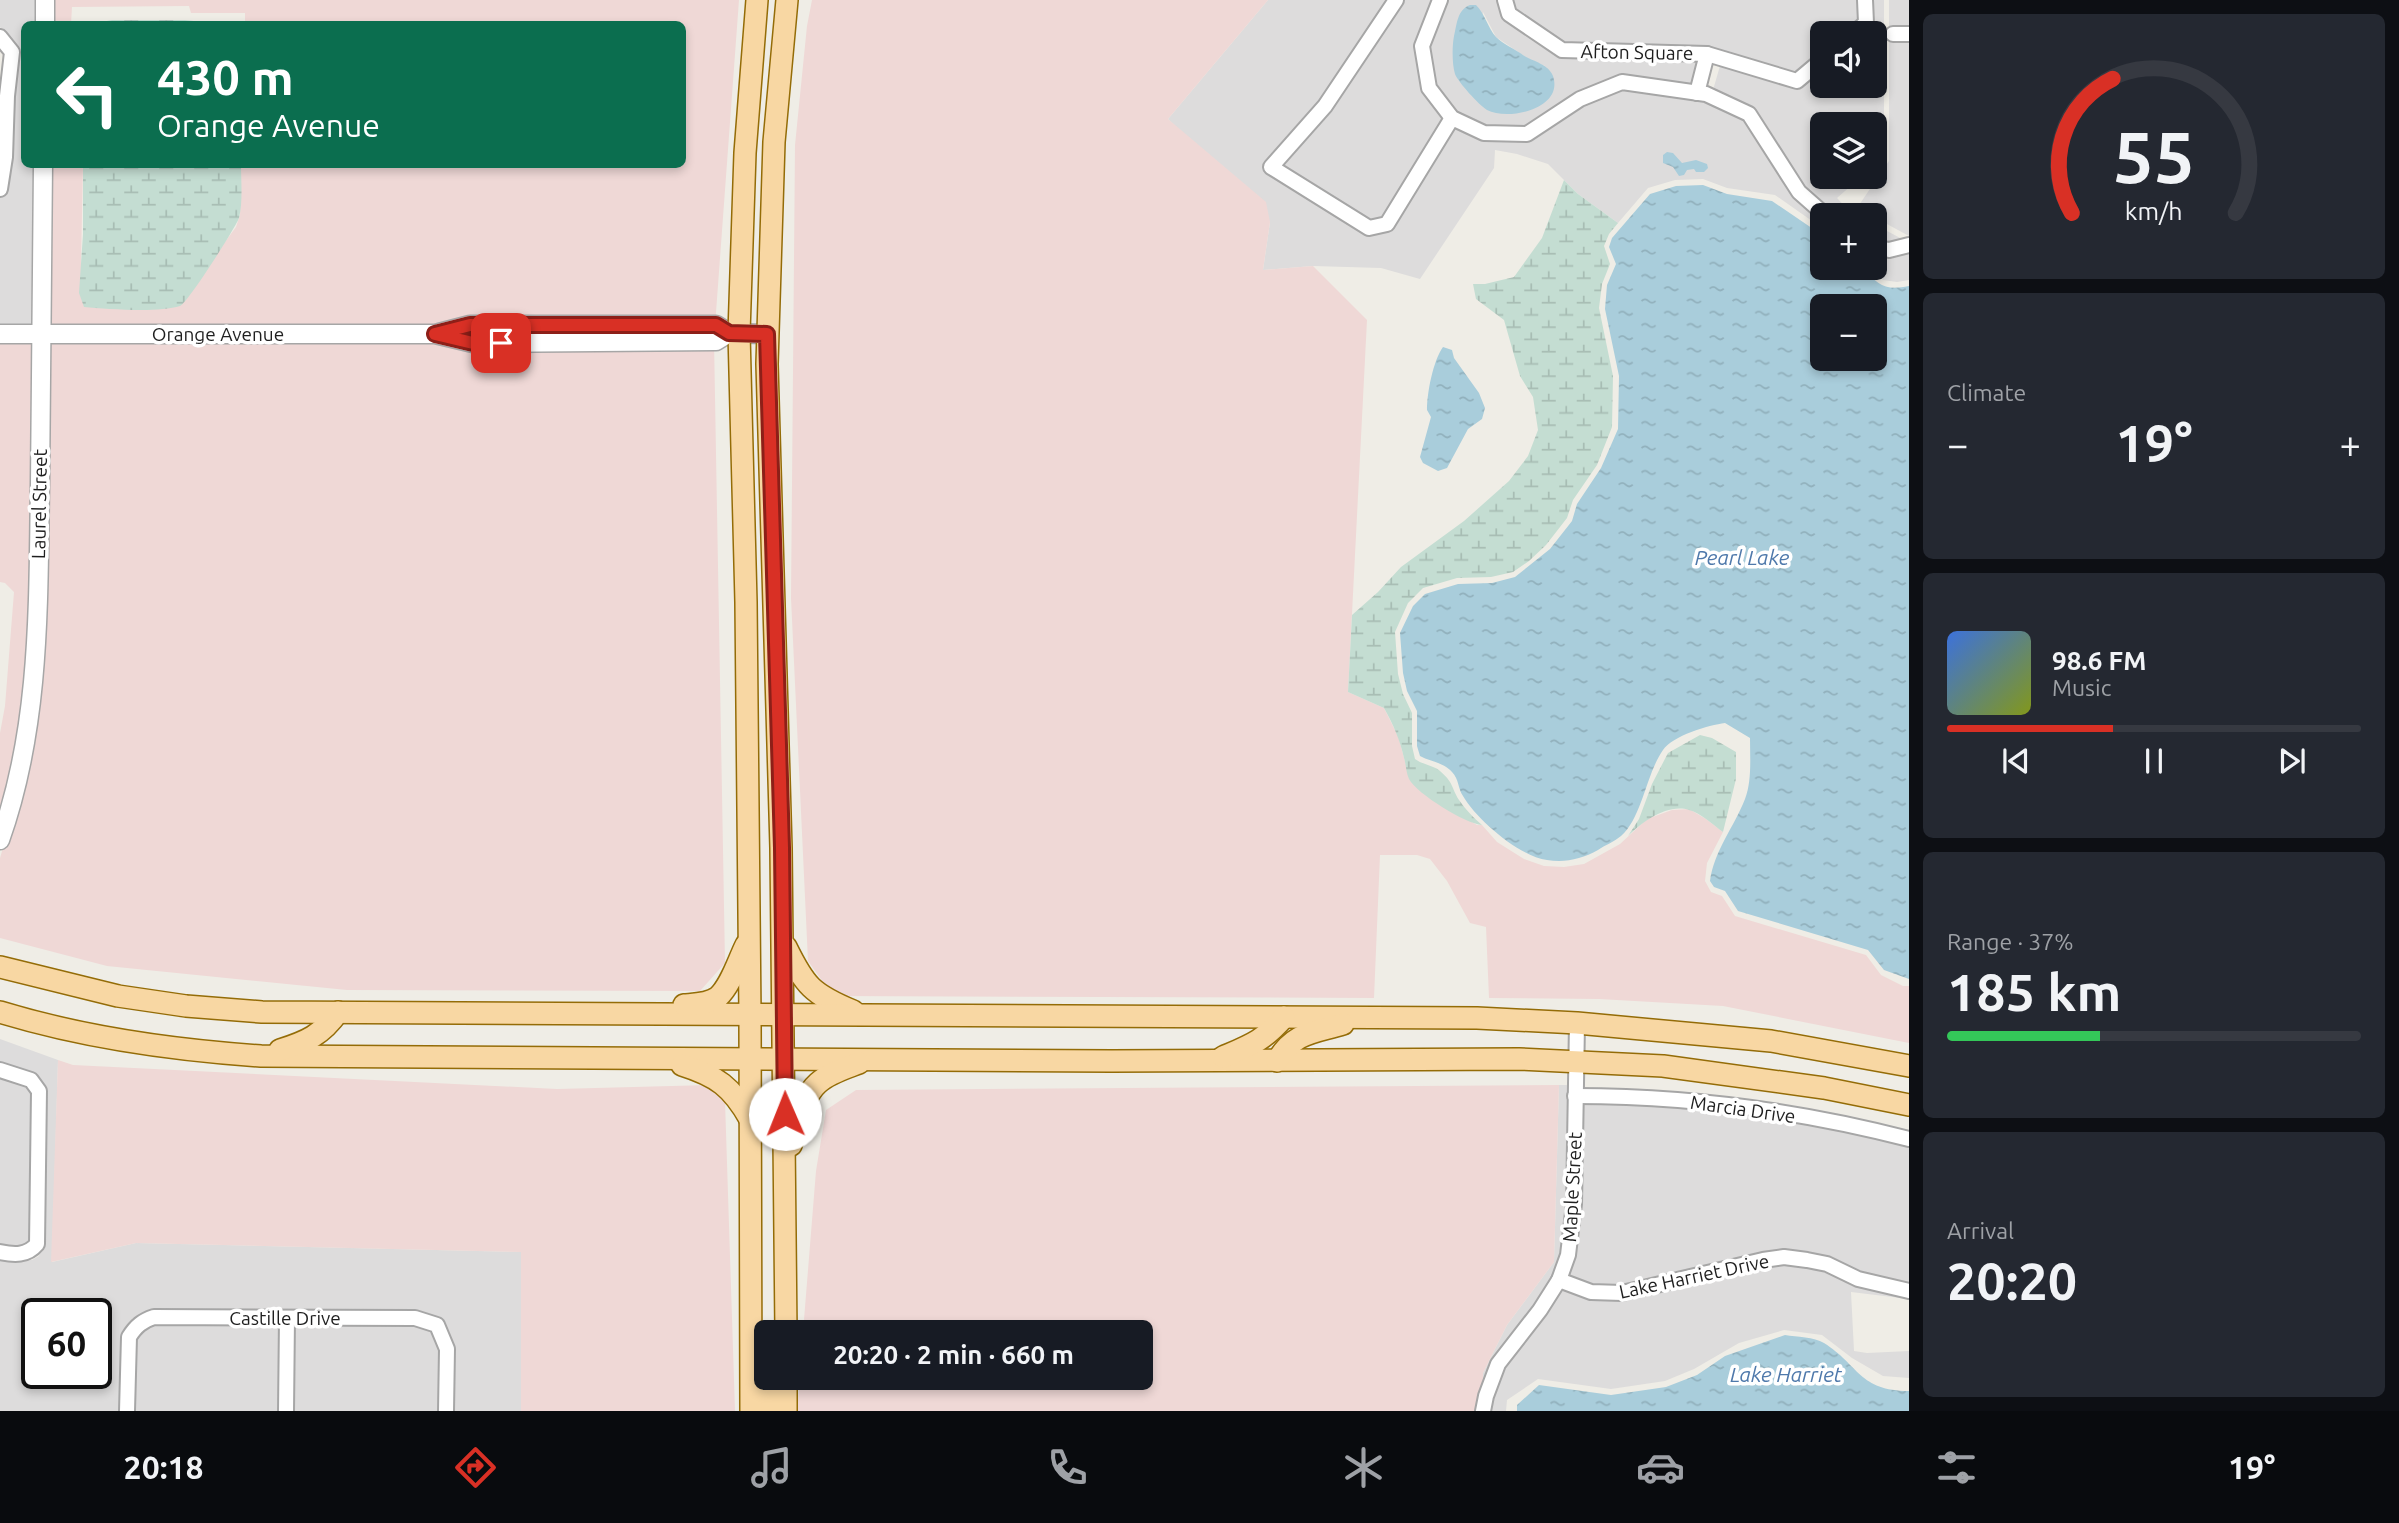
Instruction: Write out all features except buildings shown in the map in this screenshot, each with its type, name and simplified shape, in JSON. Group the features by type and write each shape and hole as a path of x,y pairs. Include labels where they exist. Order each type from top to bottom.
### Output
{"main road":[{"path":"751,1411 751,1059 746,603 734,333 757,0"},
{"path":"773,0 783,38"},
{"path":"786,1320 783,941 767,334 773,166 787,0"},
{"path":"746,603 760,652 776,674"},
{"path":"630,1013 706,1003 718,997 732,976 749,939"},
{"path":"783,941 799,975 813,991 861,1015"},
{"path":"0,967 118,996 186,1006 262,1012 1477,1018 1577,1023 1771,1041 1909,1066"},
{"path":"0,1012 111,1039 182,1050 261,1056 1212,1062 1519,1059 1677,1068 1824,1088 1909,1105"},
{"path":"261,1056 301,1043 326,1029 338,1012"},
{"path":"1212,1062 1256,1043 1269,1034 1284,1017"},
{"path":"1277,1061 1287,1044 1307,1034 1369,1017"},
{"path":"660,1059 708,1074 726,1086 740,1100 751,1120"},
{"path":"786,1161 802,1109 817,1084 866,1059"},
{"path":"751,1312 754,1322"},
{"path":"770,1390 772,1411"},
{"path":"786,1390 786,1411"}],"street":[{"path":"45,0 45,21"},
{"path":"1396,0 1325,106 1271,167 1370,228 1381,227 1387,224 1450,123"},
{"path":"1440,0 1422,46 1429,88 1450,123 1484,134 1527,134 1580,99 1622,82 1701,93 1749,114 1799,192 1811,203"},
{"name":"Afton Square","path":"1506,0 1509,14 1562,50 1712,55 1797,81 1810,70"},
{"path":"1866,0 1866,21"},
{"path":"1893,34 1909,34"},
{"path":"0,37 12,52 5,157 0,189"},
{"name":"Afton Square","path":"1701,93 1712,55"},
{"name":"Laurel Street","path":"0,840 20,772 33,696 39,566 43,168"},
{"path":"1887,250 1909,246"},
{"name":"Orange Avenue","path":"0,334 435,334 470,325 716,325 734,333 767,334"},
{"name":"Maple Street","path":"1483,1411 1498,1364 1510,1345 1540,1310 1559,1280 1568,1255 1573,1225 1577,1023"},
{"path":"0,1070 32,1080 39,1091 37,1244 32,1251 16,1255 0,1252"},
{"name":"Marcia Drive","path":"1576,1096 1624,1096 1744,1108 1826,1121 1909,1139"},
{"name":"Lake Harriet Drive","path":"1559,1280 1591,1292 1622,1293 1784,1257 1827,1264 1858,1279 1909,1291"},
{"name":"Castille Drive","path":"127,1411 129,1337 135,1327 154,1317 415,1318 437,1325 447,1349 446,1411"},
{"path":"286,1411 287,1318"}],"shaded area":[{"path":"0,0 37,0 37,21 21,21 21,168 37,168 35,328 0,328 0,196 7,190 11,158 16,47 0,27"},
{"path":"51,0 739,0 715,326 47,328 49,168 83,168 81,262 97,308 155,309 219,250 236,227 240,215 241,168 686,168 686,21 245,21 245,13 191,13 189,6 72,7 71,21 51,21"},
{"path":"812,0 1268,0 1168,119 1266,202 1270,222 1263,270 1313,266 1367,320 1348,692 1384,708 1398,736 1410,779 1422,792 1477,825 1482,825 1497,842 1524,859 1544,866 1584,864 1620,844 1647,819 1672,810 1689,809 1706,819 1723,832 1707,863 1705,881 1711,892 1722,896 1735,916 1866,955 1881,975 1903,986 1909,986 1909,1043 1723,1006 1599,999 1489,998 1486,927 1470,923 1447,881 1430,859 1417,855 1380,855 1374,998 833,996 808,961 791,598 795,145"},
{"path":"1268,0 1433,0 1416,43 1445,119 1440,132 1450,137 1455,127 1482,140 1527,141 1582,105 1623,89 1704,101 1745,120 1794,196 1810,210 1810,220 1775,195 1727,188 1703,179 1675,180 1648,188 1618,223 1578,194 1548,164 1495,150 1494,168 1420,279 1381,268 1313,266 1263,270 1270,222 1168,119"},
{"path":"1447,0 1884,0 1884,21 1810,21 1810,98 1884,98 1884,112 1810,112 1810,189 1847,189 1837,198 1842,203 1821,203 1803,187 1781,155 1713,90 1724,52 1703,46 1692,85 1620,75 1577,93 1525,127 1486,126 1456,112 1435,85 1428,47","holes":["1483,12 1496,37 1527,58 1545,66 1470,94"]},
{"path":"1889,0 1909,0 1909,236 1887,224 1887,203 1860,203 1870,189 1887,189"},
{"path":"1887,231 1904,240 1889,243"},
{"path":"1909,252 1909,280 1897,282 1883,280 1887,280 1887,256"},
{"path":"714,340 725,963 700,991 347,990 107,966 0,938 0,858 25,774 47,342"},
{"path":"0,342 35,342 27,695 0,819 0,733 5,706 14,592 0,582"},
{"path":"0,1039 58,1060 52,1262 136,1243 522,1252 521,1411 452,1411 453,1350 445,1322 439,1316 415,1311 154,1310 133,1318 126,1326 121,1349 121,1411 0,1411 0,1259 15,1262 32,1260 39,1256 41,1249 44,1086 33,1073 0,1063"},
{"path":"58,1060 73,1065 557,1089 710,1085 725,1101 735,1411 521,1411 521,1252 136,1243 51,1262"},
{"path":"0,1077 28,1086 33,1093 31,1242 16,1248 0,1245"},
{"path":"1559,1085 1569,1085 1568,1203 1562,1253 1554,1276 1493,1359 1483,1387 1483,1373 1507,1325 1554,1262"},
{"path":"1559,1085 1554,1262 1507,1325 1483,1373 1483,1387 1477,1411 797,1411 799,1390 1153,1390 1153,1320 804,1320 816,1171 826,1110 856,1090"},
{"path":"1581,1103 1624,1103 1743,1115 1825,1127 1909,1146 1909,1284 1860,1273 1828,1258 1785,1250 1621,1286 1592,1285 1567,1276 1574,1256 1579,1226"},
{"path":"1784,1264 1825,1271 1857,1286 1897,1297 1909,1297 1909,1299 1851,1292 1854,1351 1909,1351 1909,1378 1883,1376 1852,1358 1822,1335 1784,1330 1739,1343 1694,1369 1665,1381 1611,1389 1538,1379 1507,1400 1506,1411 1489,1411 1503,1367 1561,1288 1591,1299 1622,1300"},
{"path":"155,1324 280,1325 280,1411 133,1411 135,1340 146,1327"},
{"path":"293,1325 414,1325 433,1331 441,1351 440,1411 292,1411"}],"green space":[{"path":"185,20 194,21 107,21"},
{"path":"83,168 241,168 239,218 201,280 180,306 146,310 84,307 79,293 83,234"},
{"path":"1564,180 1578,194 1618,223 1604,246 1610,264 1602,284 1599,308 1613,376 1612,427 1597,465 1573,500 1567,518 1546,545 1513,572 1491,577 1457,578 1423,588 1408,603 1395,632 1398,674 1412,713 1412,746 1415,759 1445,775 1461,803 1482,825 1454,814 1431,800 1414,785 1408,777 1398,738 1384,708 1348,692 1352,615 1401,567 1464,521 1509,481 1528,456 1538,430 1533,397 1520,376 1504,320 1476,299 1473,284 1514,277 1542,238"},
{"path":"1700,735 1712,738 1736,752 1736,779 1723,832 1698,814 1689,810 1673,809 1656,815 1628,836 1639,819 1652,784 1668,753"}],"water":[{"path":"1470,5 1476,5 1499,40 1551,72 1554,87 1550,97 1542,104 1520,113 1496,113 1483,107 1460,82 1454,70 1453,40 1460,14"},
{"path":"1667,152 1673,153 1682,163 1696,160 1707,164 1708,168 1704,172 1687,170 1684,175 1679,176 1673,167 1663,163 1663,155"},
{"name":"Pearl Lake","path":"1703,185 1727,194 1772,201 1810,227 1810,280 1875,280 1888,287 1909,286 1909,979 1884,970 1868,950 1738,911 1725,891 1714,887 1710,881 1712,870 1741,809 1750,777 1750,738 1725,723 1691,732 1668,745 1657,760 1628,828 1618,838 1598,850 1567,861 1536,857 1500,836 1469,805 1452,772 1441,764 1420,756 1417,746 1417,711 1407,691 1403,673 1400,633 1413,606 1425,594 1458,584 1492,583 1515,577 1550,549 1572,521 1577,504 1601,468 1618,429 1619,376 1605,309 1607,285 1616,264 1609,247 1612,238 1650,194 1676,186"},
{"path":"1443,347 1452,350 1454,358 1479,393 1485,408 1482,419 1468,429 1447,468 1438,471 1423,463 1420,457 1431,417 1427,410 1431,377"},
{"name":"Lake Harriet","path":"1785,1335 1820,1341 1836,1351 1869,1382 1892,1390 1909,1391 1909,1411 1517,1411 1517,1405 1539,1385 1611,1395 1666,1387 1697,1375 1725,1356"}],"route":[{"path":"501,343 473,343 435,334 470,325 716,325 729,333 767,334 782,848 785,1114"}]}
